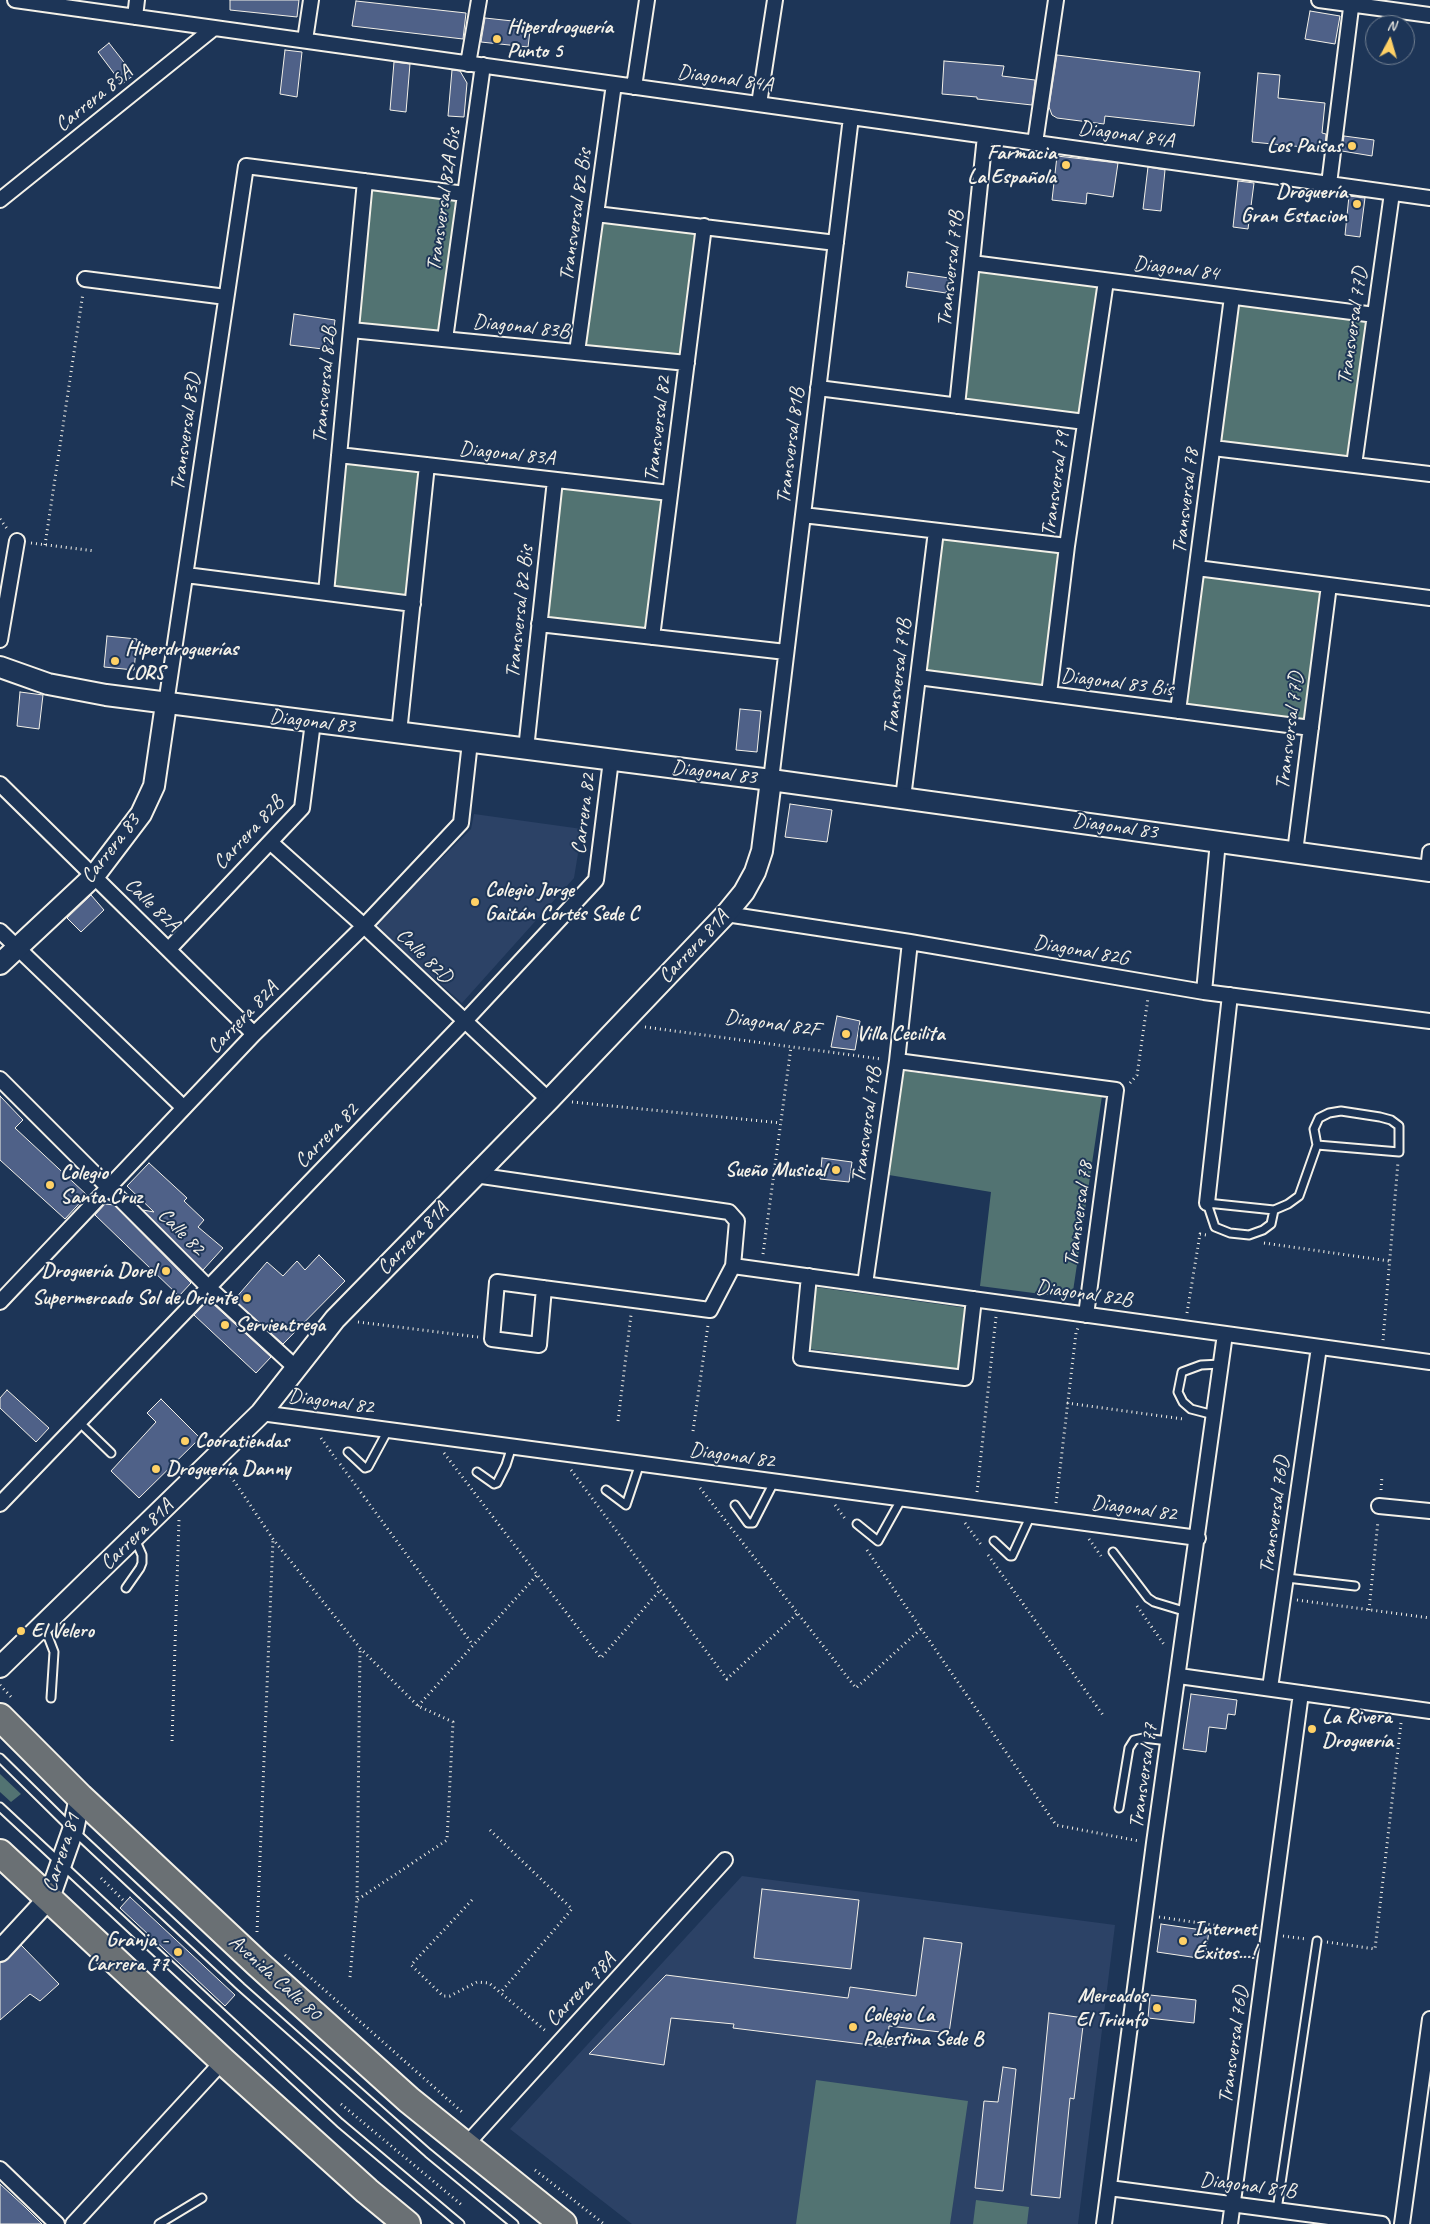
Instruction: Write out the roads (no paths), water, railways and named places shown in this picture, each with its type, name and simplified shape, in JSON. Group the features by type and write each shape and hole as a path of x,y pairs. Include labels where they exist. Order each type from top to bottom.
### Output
{"highway":[{"name":"Avenida Calle 80","path":"9,1710 80,1797 257,1963 409,2100 473,2137 563,2224"},
{"path":"0,1853 223,2061 407,2224"}],"street":[{"name":"Diagonal 84A","path":"15,0 1430,198"},
{"path":"135,17 137,0"},
{"path":"305,40 311,0"},
{"path":"468,64 479,0"},
{"path":"634,86 647,0"},
{"path":"759,104 775,0"},
{"path":"1035,142 1056,0"},
{"path":"1319,0 1352,2 1430,15"},
{"path":"1329,184 1352,2"},
{"name":"Carrera 85A","path":"0,200 214,28"},
{"name":"Transversal 82A Bis","path":"445,339 483,65"},
{"name":"Transversal 82 Bis","path":"577,352 614,84"},
{"name":"Transversal 81B","path":"771,780 851,117"},
{"name":"Transversal 79B","path":"957,406 985,136"},
{"name":"Transversal 83D","path":"166,704 246,166 365,180"},
{"path":"365,180 465,194"},
{"name":"Transversal 82B","path":"326,593 365,180"},
{"name":"Transversal 77D","path":"1354,465 1392,192"},
{"path":"596,214 836,243"},
{"name":"Transversal 82","path":"652,637 704,226"},
{"name":"Diagonal 84","path":"972,264 1375,315"},
{"path":"85,279 226,298"},
{"name":"Transversal 79","path":"1049,694 1067,546 1106,281"},
{"name":"Transversal 78","path":"1178,711 1232,297"},
{"name":"Diagonal 83B","path":"351,330 687,364"},
{"path":"818,388 1085,422"},
{"path":"1213,448 1430,474"},
{"name":"Diagonal 83A","path":"339,455 670,493"},
{"path":"399,733 426,465"},
{"name":"Transversal 82 Bis","path":"526,749 555,480"},
{"path":"803,515 1067,546"},
{"name":"Transversal 79B","path":"903,798 936,531"},
{"path":"0,640 17,541"},
{"path":"1197,568 1430,598"},
{"path":"186,575 412,604"},
{"name":"Transversal 77D","path":"1295,852 1329,585"},
{"path":"539,624 786,652"},
{"name":"Diagonal 83","path":"0,667 48,684 166,704 771,780 1295,852 1429,864"},
{"name":"Diagonal 83 Bis","path":"918,677 1311,728"},
{"name":"Carrera 83","path":"0,964 94,876 140,814 154,786 166,704"},
{"name":"Carrera 82B","path":"168,949 302,808 313,722"},
{"name":"Carrera 82A","path":"0,1302 254,1034 364,926 461,824 470,742"},
{"name":"Carrera 82","path":"0,1504 464,1022 596,880 611,760"},
{"name":"Carrera 81A","path":"0,1667 262,1412 295,1367 335,1319 549,1100 726,914 744,892 755,872 762,852 771,780"},
{"name":"Calle 82A","path":"0,784 254,1034"},
{"name":"Calle 82D","path":"270,842 364,926 549,1100"},
{"path":"1204,992 1218,842"},
{"name":"Diagonal 82G","path":"726,914 910,942 1204,992 1430,1021"},
{"path":"0,931 184,1108"},
{"name":"Transversal 79B","path":"865,1284 897,1061 910,942"},
{"path":"1207,1203 1230,995"},
{"name":"Transversal 78","path":"897,1061 1116,1090 1086,1315"},
{"name":"Calle 82","path":"0,1079 209,1288 295,1367"},
{"path":"475,1175 729,1212 737,1221 733,1266 710,1310 632,1301 544,1288 497,1282 492,1339 539,1344 544,1288"},
{"name":"Diagonal 82B","path":"733,1266 1430,1362"},
{"path":"809,1276 801,1358 965,1378 974,1299"},
{"name":"Transversal 77","path":"1104,2224 1154,1844 1179,1676 1225,1334"},
{"name":"Transversal 76D","path":"1270,1688 1287,1578 1318,1347"},
{"name":"Diagonal 82","path":"262,1412 1030,1517 1054,1518 1198,1538"},
{"path":"1379,1506 1430,1511"},
{"path":"1179,1676 1430,1711"},
{"name":"Transversal 76D","path":"1230,2224 1301,1693"},
{"name":"Carrera 81","path":"0,1951 49,1898 62,1866 80,1797"},
{"name":"Carrera 78A","path":"473,2137 725,1860"},
{"path":"1402,2224 1430,2019"},
{"path":"73,2224 223,2061"},
{"path":"0,2169 57,2224"},
{"name":"Diagonal 81B","path":"1109,2188 1382,2224"}],"lane":[{"path":"1274,1210 1271,1224 1263,1230 1249,1235 1230,1233 1215,1227 1207,1203 1274,1210 1288,1204 1299,1196 1317,1145 1314,1129 1319,1118 1329,1113 1341,1111 1380,1117 1391,1120 1400,1126 1399,1152 1317,1145"},
{"path":"1213,1419 1186,1406 1178,1392 1182,1372 1201,1365 1221,1364"},
{"path":"80,1423 111,1453"},
{"path":"348,1452 365,1468 368,1467 388,1430"},
{"path":"477,1472 494,1484 497,1483 506,1465 512,1446"},
{"path":"606,1490 626,1505 640,1463"},
{"path":"735,1505 748,1524 753,1523 774,1482"},
{"path":"854,1525 878,1542 902,1498"},
{"path":"994,1541 1012,1556 1030,1517"},
{"path":"126,1588 142,1563 142,1555 134,1538"},
{"path":"1113,1552 1148,1598 1154,1602 1187,1612"},
{"path":"1287,1578 1355,1586"},
{"path":"44,1626 54,1652 51,1698"},
{"path":"1119,1808 1129,1748 1134,1740 1143,1738 1169,1741"},
{"path":"0,1758 72,1830 249,1994 428,2153 514,2224"},
{"path":"0,1807 340,2123 460,2224"},
{"path":"1278,2210 1317,1941"},
{"path":"159,2224 202,2198"}],"place":[{"name":"Hiperdroguería Punto 5","path":"497,39"},
{"name":"Los Paisas","path":"1352,146"},
{"name":"Farmacia La Española","path":"1066,165"},
{"name":"Droguería Gran Estacion","path":"1357,204"},
{"name":"Hiperdroguerías LORS","path":"115,661"},
{"name":"Colegio Jorge Gaitán Cortés Sede C","path":"475,902"},
{"name":"Villa Cecilita","path":"846,1034"},
{"name":"Sueño Musical","path":"836,1170"},
{"name":"Colegio Santa Cruz","path":"50,1185"},
{"name":"Droguería Dorel","path":"166,1271"},
{"name":"Supermercado Sol de Oriente","path":"247,1298"},
{"name":"Servientrega","path":"225,1325"},
{"name":"Cooratiendas","path":"185,1441"},
{"name":"Droguería Danny","path":"156,1469"},
{"name":"El Velero","path":"21,1631"},
{"name":"La Rivera Droguería","path":"1312,1729"},
{"name":"Internet Éxitos...!","path":"1183,1941"},
{"name":"Granja - Carrera 77","path":"178,1952"},
{"name":"Mercados El Triunfo","path":"1157,2008"},
{"name":"Colegio La Palestina Sede B","path":"853,2027"}]}
